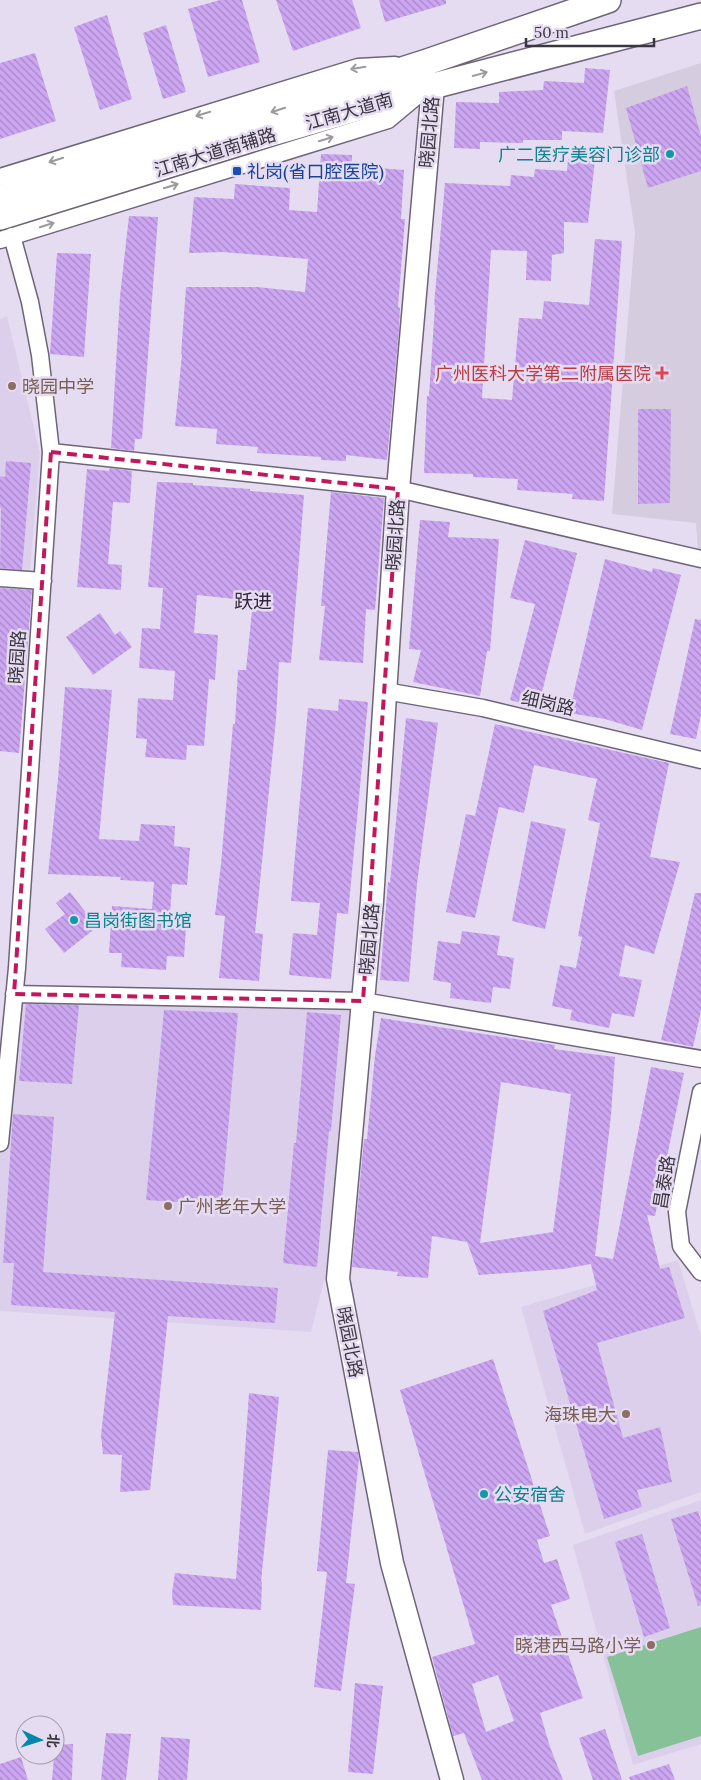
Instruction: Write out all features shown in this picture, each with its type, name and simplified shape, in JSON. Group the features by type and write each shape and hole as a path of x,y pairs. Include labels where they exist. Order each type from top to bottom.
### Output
{"main road":[{"name":"江南大道南","path":"428,75 563,7 608,0"},
{"name":"江南大道南","path":"0,198 113,172 428,75 701,16"},
{"name":"江南大道南","path":"4,231 113,172"}],"street":[{"name":"江南大道南辅路","path":"0,178 113,172 388,120 414,98 428,75"},
{"name":"晓园北路","path":"428,75 398,489 372,901 338,1279 392,1563 452,1780"},
{"name":"晓园路","path":"0,1143 3,1083 14,994 51,452 40,355 30,302 4,231"},
{"path":"51,452 398,489 701,559"},
{"path":"0,578 42,581"},
{"name":"细岗路","path":"385,691 483,708 701,760"},
{"path":"14,994 363,1001 701,1059"},
{"name":"昌泰路","path":"701,1092 677,1212 681,1246 701,1272"}],"highlighted area":[{"path":"51,452 398,489 363,1001 14,994"}],"shaded area":[{"name":"广州医科大学第二附属医院","path":"701,63 701,552 698,551 696,523 612,514 635,233 614,91"},
{"name":"晓园中学","path":"7,316 40,453 30,570 0,568 0,319"},
{"name":"广州老年大学","path":"14,994 363,1001 327,1269 311,1332 0,1311 0,1143"},
{"name":"海珠电大","path":"678,1260 701,1336 701,1492 585,1534 521,1307"},
{"name":"晓港西马路小学","path":"701,1500 701,1744 633,1765 573,1545"}],"green space":[{"path":"701,1627 701,1736 638,1756 607,1657"}],"building":[{"path":"220,0 242,0 260,62 208,77 188,9"},
{"path":"276,0 352,0 361,28 293,51"},
{"path":"379,0 446,0 446,4 385,22"},
{"path":"107,15 132,99 100,110 74,27"},
{"path":"166,25 186,92 163,99 143,33"},
{"path":"35,53 56,121 0,139 0,63"},
{"path":"585,68 610,70 603,133 562,131 562,140 523,140 523,143 480,142 480,149 454,148 456,102 499,103 499,92 543,90 544,81 584,83"},
{"name":"广二医疗美容门诊部","path":"687,86 701,136 701,171 648,188 626,108"},
{"path":"321,154 352,155 352,166 404,170 401,219 405,219 398,307 400,308 399,330 387,460 346,455 346,461 321,460 321,457 257,453 258,447 216,444 217,429 175,426 186,287 257,287 305,292 308,259 223,252 189,253 194,197 234,199 235,184 290,188 289,210 317,212"},
{"path":"568,159 595,160 588,223 564,222 564,253 552,255 551,281 526,280 527,251 491,250 482,398 512,400 519,318 542,319 544,301 589,305 595,239 622,241 604,501 572,499 573,494 517,490 518,479 473,477 473,474 424,473 427,396 429,396 434,305 445,183 510,186 511,175 534,177 535,169 567,171"},
{"path":"129,216 158,217 142,439 135,439 134,451 111,448 120,296"},
{"path":"57,253 91,254 84,357 50,354"},
{"path":"638,409 671,409 670,503 638,504"},
{"path":"6,461 31,463 22,570 0,568 0,476 5,477"},
{"path":"110,468 132,471 130,503 113,502 108,564 122,565 121,590 77,587 87,469 109,471"},
{"path":"157,482 193,483 193,485 304,495 291,663 279,662 276,719 255,933 263,934 259,981 219,978 225,916 215,915 233,724 235,724 238,670 246,670 253,601 197,595 194,633 218,635 215,680 209,679 204,746 187,745 186,760 145,757 147,739 136,738 138,698 173,700 175,671 139,668 142,628 160,629 163,588 148,587"},
{"path":"331,492 384,498 375,610 366,609 363,663 319,660 325,606 321,606"},
{"path":"420,520 450,522 448,537 499,539 490,651 487,651 480,696 413,682 421,650 409,649"},
{"path":"525,540 577,553 538,708 510,700 535,604 510,598"},
{"path":"605,559 652,572 653,568 681,575 642,730 605,719 569,713"},
{"path":"0,588 32,590 19,753 0,751"},
{"path":"100,613 115,635 120,631 132,647 93,675 66,637"},
{"path":"695,619 701,620 701,715 696,739 670,734"},
{"path":"65,687 112,690 99,839 139,841 141,824 175,826 174,846 190,848 187,885 172,884 170,914 187,915 184,957 167,956 166,970 121,967 122,953 109,953 112,906 152,909 154,882 120,880 121,877 48,874"},
{"path":"339,699 368,702 348,914 337,913 331,979 289,975 293,933 317,935 320,903 291,901 308,708 338,711"},
{"path":"406,718 438,723 417,884 409,982 380,980 388,882 390,883"},
{"path":"495,724 669,763 650,857 680,862 654,954 625,945 619,976 642,980 634,1017 612,1013 609,1028 570,1020 572,1010 552,1006 560,965 576,968 582,937 578,936 600,823 588,820 597,779 534,765 524,813 499,807 475,918 446,912 466,814 475,816"},
{"path":"531,821 566,829 545,929 512,921"},
{"name":"昌岗街图书馆","path":"70,892 97,927 64,953 45,929 65,914 56,903"},
{"path":"695,893 701,893 701,1011 693,1047 661,1040"},
{"path":"462,931 500,936 497,955 514,958 510,989 493,987 491,1003 450,998 451,983 433,980 438,941 460,944"},
{"path":"26,1004 79,1005 72,1084 19,1081"},
{"path":"164,1010 238,1013 221,1213 195,1212 196,1203 146,1200"},
{"path":"307,1012 341,1015 317,1267 283,1263 294,1143 296,1143"},
{"path":"381,1018 555,1045 554,1049 615,1057 611,1115 595,1256 613,1259 651,1067 684,1073 655,1216 647,1215 660,1269 669,1267 685,1318 597,1343 623,1438 660,1427 672,1482 637,1490 642,1507 604,1519 543,1311 597,1290 591,1264 563,1269 479,1275 467,1242 432,1236 428,1278 397,1276 398,1272 352,1267 364,1139 367,1139 375,1055","holes":["501,1082 571,1094 553,1232 480,1243"]},
{"path":"13,1114 54,1117 43,1272 278,1288 275,1323 168,1316 150,1490 120,1492 122,1455 103,1454 101,1435 115,1312 11,1305 14,1263 3,1263"},
{"name":"公安宿舍","path":"493,1359 550,1536 537,1540 544,1563 557,1559 570,1599 551,1605 583,1698 540,1713 550,1747 563,1780 482,1780 464,1733 453,1736 432,1657 475,1644 400,1390","holes":["498,1675 514,1721 486,1732 472,1684"]},
{"path":"249,1393 279,1397 261,1582 261,1610 173,1605 172,1593 175,1573 236,1579"},
{"path":"328,1450 358,1452 359,1458 346,1583 355,1584 341,1691 314,1687 327,1572 317,1571"},
{"path":"698,1511 701,1521 701,1605 698,1606 671,1519"},
{"path":"642,1534 670,1628 644,1637 615,1542"},
{"path":"355,1683 383,1686 373,1774 348,1772"},
{"path":"605,1729 622,1780 593,1780 579,1738"},
{"path":"106,1733 131,1734 126,1780 101,1780"},
{"path":"161,1737 190,1739 187,1780 158,1780"},
{"path":"65,1744 73,1744 72,1780 52,1780 53,1765 65,1765"},
{"path":"15,1759 15,1765 23,1765 28,1780 0,1780 0,1764"},
{"path":"669,1764 675,1780 630,1780 629,1777"}],"place":[{"name":"广二医疗美容门诊部","path":"670,154"},
{"name":"礼岗(省口腔医院)","path":"237,171"},
{"name":"广州医科大学第二附属医院","path":"662,373"},
{"name":"晓园中学","path":"12,386"},
{"name":"昌岗街图书馆","path":"74,920"},
{"name":"广州老年大学","path":"168,1206"},
{"name":"海珠电大","path":"626,1414"},
{"name":"公安宿舍","path":"484,1494"},
{"name":"晓港西马路小学","path":"651,1645"}],"district":[{"name":"跃进","path":"253,601"}]}
